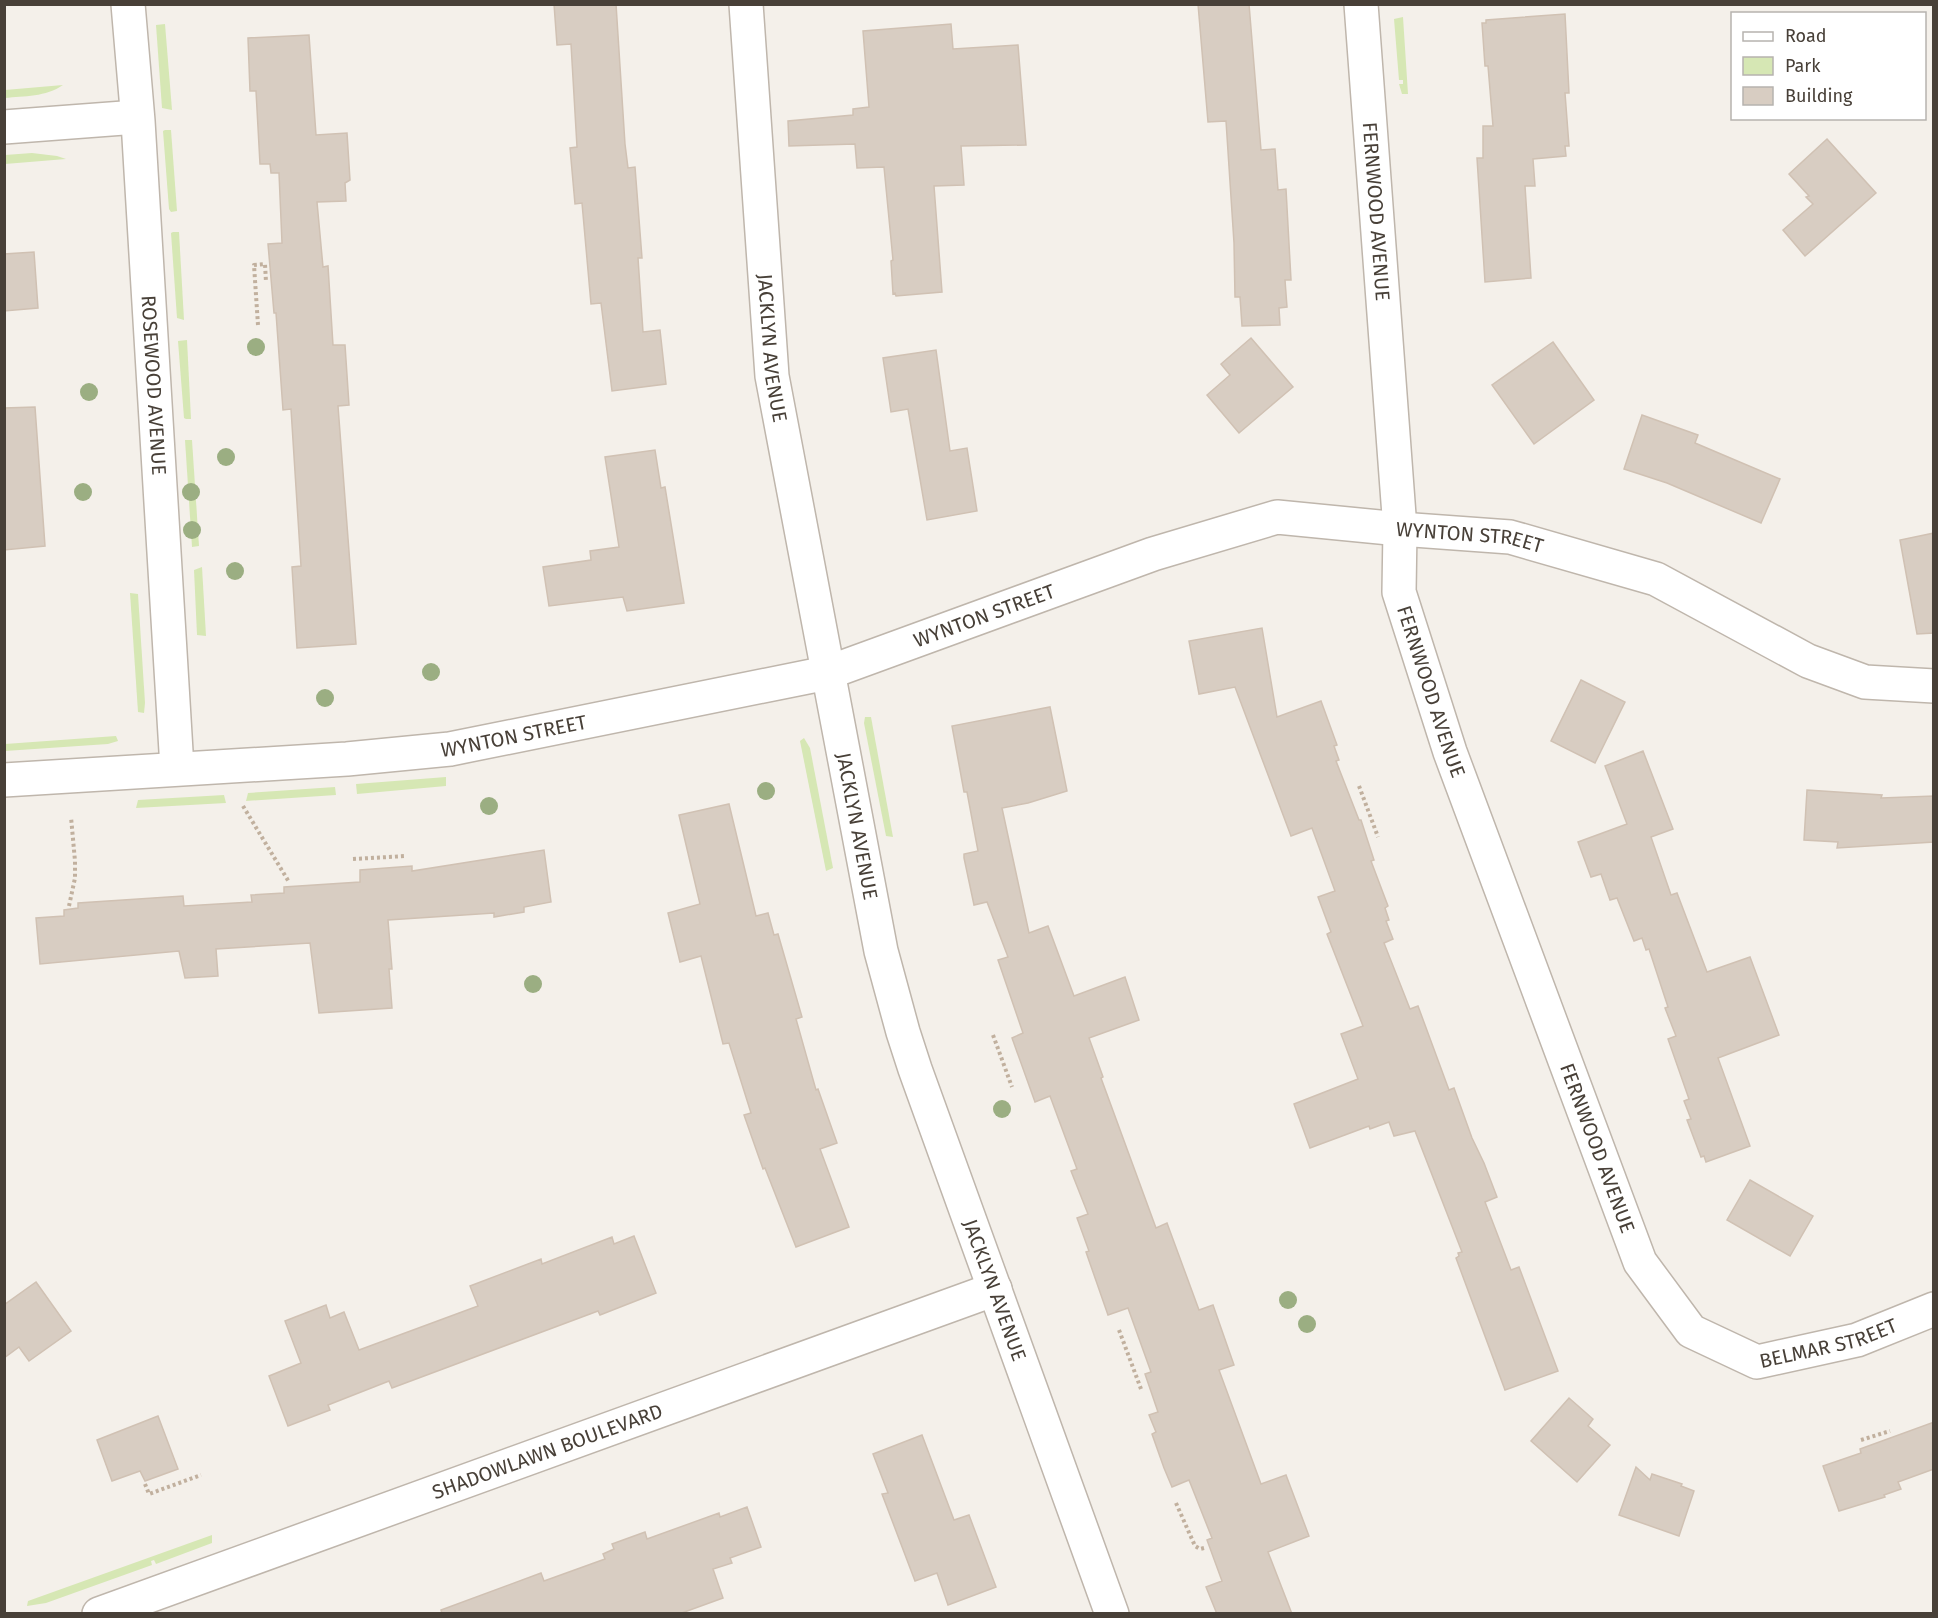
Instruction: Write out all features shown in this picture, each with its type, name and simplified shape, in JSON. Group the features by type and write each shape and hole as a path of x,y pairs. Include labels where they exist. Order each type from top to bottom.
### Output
{"street":[{"name":"ROSEWOOD AVENUE","path":"128,4 177,768"},
{"name":"JACKLYN AVENUE","path":"746,4 772,376 881,951 915,1069 1112,1614"},
{"name":"FERNWOOD AVENUE","path":"1361,4 1400,529 1399,592 1450,752 1640,1262 1691,1331"},
{"path":"4,127 137,117"},
{"name":"WYNTON STREET","path":"4,780 347,759 459,748 827,673 1153,554 1277,517 1510,537 1656,579 1808,661 1865,682 1934,686"},
{"name":"SHADOWLAWN BOULEVARD","path":"99,1614 995,1289"},
{"name":"BELMAR STREET","path":"1691,1331 1757,1362 1857,1340 1934,1309"}],"path":[{"path":"258,325 254,265 265,264 266,282"},
{"path":"1359,786 1378,837"},
{"path":"243,806 290,882"},
{"path":"69,906 75,870 71,818"},
{"path":"353,859 406,855"},
{"path":"993,1035 1012,1087"},
{"path":"1119,1330 1141,1389"},
{"path":"1862,1440 1890,1431"},
{"path":"145,1484 149,1494 201,1475"},
{"path":"1176,1503 1195,1546 1200,1549 1204,1548"}],"green space":[{"path":"1403,17 1408,94 1402,94 1399,84 1403,84 1403,80 1399,80 1394,19"},
{"path":"165,24 172,110 162,108 156,25"},
{"path":"63,85 42,94 5,98 5,90"},
{"path":"171,130 177,211 171,212 163,131"},
{"path":"32,153 66,159 5,164 5,155"},
{"path":"179,232 184,320 177,318 171,233"},
{"path":"187,340 191,419 184,418 178,341"},
{"path":"185,440 192,440 199,546 192,547"},
{"path":"202,567 206,636 197,635 194,570"},
{"path":"130,593 138,594 144,713 138,712"},
{"path":"865,717 871,717 893,837 886,836 864,723"},
{"path":"116,736 118,741 108,744 5,751 5,744"},
{"path":"804,738 810,748 833,868 826,871 800,741"},
{"path":"446,777 446,786 357,794 356,784"},
{"path":"335,787 336,795 246,801 248,793"},
{"path":"224,795 226,803 136,808 138,800"},
{"path":"212,1535 212,1543 156,1564 154,1560 151,1561 152,1565 46,1603 27,1606 28,1601"}],"building":[{"path":"554,4 616,4 625,144 628,168 635,167 642,258 638,258 643,332 660,330 666,384 612,391 601,303 591,304 582,203 575,204 570,148 577,147 571,44 557,45"},
{"path":"1198,4 1249,4 1261,150 1275,149 1278,190 1286,189 1291,280 1285,280 1287,307 1279,308 1280,325 1242,326 1240,297 1235,297 1226,121 1208,122"},
{"path":"1565,14 1569,93 1565,93 1569,146 1565,146 1566,156 1533,159 1535,186 1525,186 1531,278 1485,282 1477,158 1483,158 1483,126 1493,126 1482,23 1486,23 1486,20"},
{"path":"951,24 953,49 1018,45 1026,145 961,146 964,185 934,186 942,292 896,296 895,293 893,294 891,261 893,260 884,167 857,168 855,144 789,146 788,121 853,115 853,109 869,107 863,31"},
{"path":"309,35 316,135 347,133 350,180 345,183 346,201 317,202 323,267 328,266 333,345 345,345 349,405 338,406 356,644 297,648 292,567 301,566 291,409 283,410 268,244 282,243 279,173 271,173 270,164 260,164 256,91 250,91 248,38"},
{"path":"1827,139 1876,193 1805,256 1783,230 1813,204 1806,197 1809,196 1789,174"},
{"path":"34,252 38,308 4,311 4,254"},
{"path":"1251,338 1293,387 1239,433 1207,395 1230,375 1221,364"},
{"path":"1553,342 1594,400 1534,444 1492,385"},
{"path":"936,350 950,451 967,448 977,511 927,520 908,409 891,412 883,358"},
{"path":"35,407 45,546 4,550 4,408"},
{"path":"1642,415 1698,435 1695,443 1780,479 1761,523 1667,483 1624,469"},
{"path":"655,450 661,488 665,487 684,603 627,611 623,597 549,606 543,567 591,560 590,551 619,547 605,457"},
{"path":"1934,533 1934,633 1917,634 1900,540"},
{"path":"1262,628 1277,717 1321,701 1337,745 1334,746 1339,760 1336,761 1359,820 1361,820 1374,860 1371,861 1388,906 1385,908 1389,920 1386,921 1393,939 1384,943 1410,1009 1418,1006 1449,1090 1454,1088 1497,1197 1485,1202 1511,1270 1519,1267 1558,1371 1505,1390 1456,1258 1459,1256 1458,1253 1462,1252 1415,1131 1394,1136 1389,1122 1370,1129 1369,1126 1310,1148 1294,1104 1358,1079 1341,1034 1363,1026 1327,934 1331,932 1318,897 1335,891 1312,828 1291,836 1235,687 1199,694 1189,641"},
{"path":"1581,680 1625,702 1595,763 1551,741"},
{"path":"1050,707 1067,791 1002,808 1029,933 1048,926 1074,996 1125,977 1139,1020 1089,1038 1103,1077 1101,1078 1156,1228 1167,1223 1199,1310 1213,1305 1234,1365 1219,1370 1261,1484 1286,1475 1309,1536 1268,1552 1292,1614 1217,1614 1206,1587 1222,1581 1207,1540 1212,1538 1189,1480 1172,1487 1164,1468 1152,1434 1156,1432 1149,1415 1158,1412 1145,1374 1151,1372 1128,1308 1108,1315 1077,1218 1088,1214 1071,1171 1077,1169 1050,1096 1035,1102 1012,1038 1023,1033 998,960 1008,957 987,902 974,905 964,854 978,851 952,726"},
{"path":"1643,751 1673,829 1651,837 1671,895 1677,893 1707,972 1750,957 1779,1035 1718,1058 1750,1146 1706,1162 1704,1156 1701,1157 1687,1120 1691,1119 1684,1101 1689,1099 1668,1039 1676,1036 1665,1008 1668,1007 1649,949 1646,950 1642,938 1634,941 1617,898 1610,900 1601,874 1591,877 1578,842 1627,824 1605,766"},
{"path":"1807,790 1882,795 1881,798 1934,796 1934,842 1837,848 1838,842 1804,840"},
{"path":"729,804 756,916 768,913 774,935 778,934 802,1017 796,1019 816,1090 818,1089 837,1143 820,1149 849,1227 796,1247 765,1168 763,1169 744,1115 751,1113 729,1043 723,1044 701,956 680,962 668,913 700,904 679,815"},
{"path":"544,850 551,902 524,907 524,912 494,917 494,913 388,920 392,1008 319,1013 310,943 216,949 218,976 185,978 179,951 40,964 36,918 64,916 64,910 78,908 78,903 183,896 184,906 252,902 251,895 284,893 284,887 360,882 360,870 412,866 412,871"},
{"path":"1750,1180 1813,1216 1790,1256 1727,1220"},
{"path":"634,1236 656,1293 600,1315 598,1311 392,1388 389,1381 328,1405 330,1410 288,1426 269,1376 301,1363 285,1321 326,1305 330,1318 344,1312 359,1350 478,1306 470,1286 541,1259 542,1264 612,1237 614,1244"},
{"path":"36,1282 71,1331 29,1361 19,1347 4,1358 4,1305"},
{"path":"1569,1398 1593,1419 1588,1426 1610,1445 1577,1482 1531,1441"},
{"path":"158,1416 178,1469 145,1481 140,1471 112,1481 97,1440"},
{"path":"1934,1422 1934,1469 1898,1482 1901,1489 1884,1495 1885,1497 1839,1511 1823,1466 1861,1453 1860,1449"},
{"path":"922,1435 954,1520 969,1515 996,1587 948,1605 937,1573 915,1581 882,1494 888,1493 873,1454"},
{"path":"1636,1467 1650,1480 1652,1474 1682,1484 1681,1486 1694,1491 1679,1536 1619,1515"},
{"path":"747,1507 761,1547 730,1558 732,1563 713,1569 723,1598 679,1614 442,1614 441,1610 541,1573 544,1581 605,1559 603,1554 614,1549 612,1544 645,1532 647,1539 719,1513 720,1517"}]}
